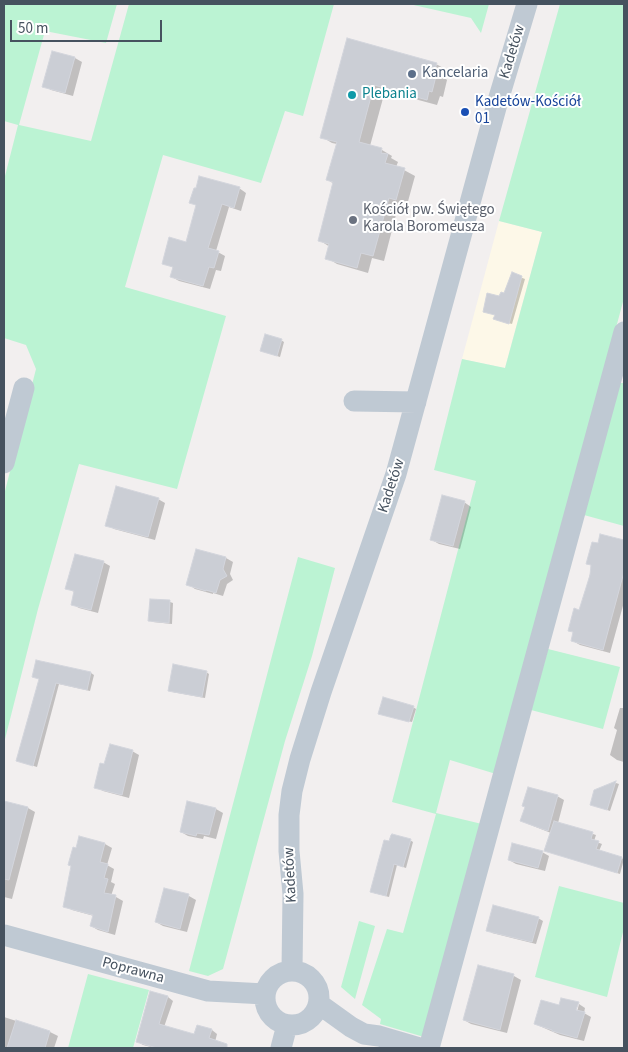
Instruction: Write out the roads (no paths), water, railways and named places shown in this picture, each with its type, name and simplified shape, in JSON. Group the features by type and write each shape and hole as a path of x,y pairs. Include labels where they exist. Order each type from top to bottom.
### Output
{"street":[{"name":"Kadetów","path":"292,970 293,894 289,850 289,815 292,791 321,692 396,474 497,104 527,4"},
{"path":"430,1048 624,332"},
{"path":"4,463 24,388"},
{"path":"354,401 416,402"},
{"name":"Poprawna","path":"4,935 208,991 265,994"},
{"path":"292,970 302,972 310,977 320,994 315,1014 308,1021 298,1025 279,1023 267,1011 264,1002 267,986 271,980 285,971 292,970"},
{"path":"319,1004 364,1034 379,1036 420,1048"},
{"path":"281,1048 287,1025"}],"place":[{"name":"Kancelaria","path":"412,74"},
{"name":"Plebania","path":"352,95"},
{"name":"Kadetów-Kościół 01","path":"465,112"},
{"name":"Kościół pw. Świętego Karola Boromeusza","path":"353,220"}]}
